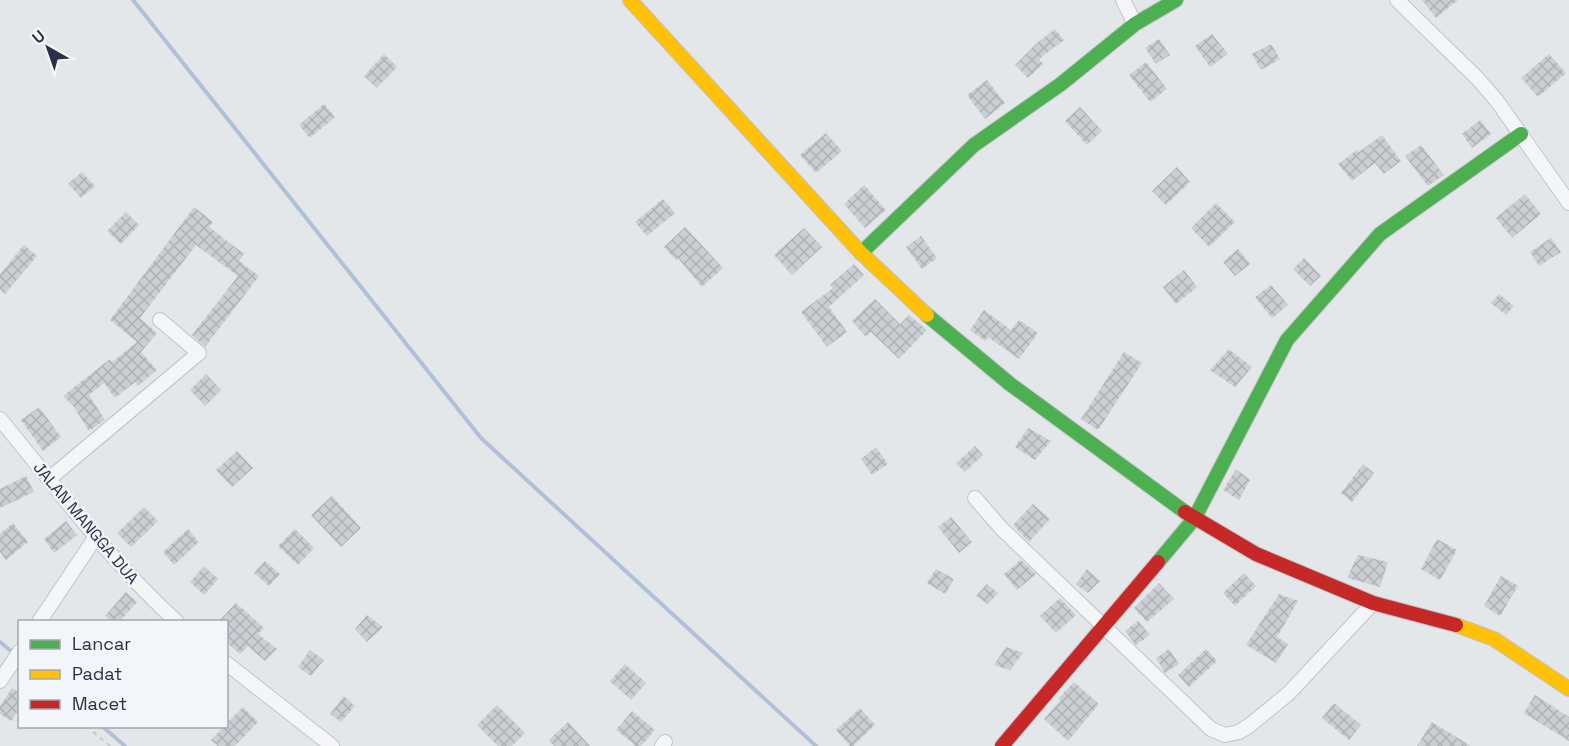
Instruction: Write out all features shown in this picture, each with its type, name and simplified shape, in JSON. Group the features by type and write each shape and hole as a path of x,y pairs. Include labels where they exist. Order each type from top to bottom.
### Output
{"street":[{"path":"630,0 861,253 912,303 1010,384 1194,519 1256,554 1372,603 1470,629 1494,639 1569,689"},
{"path":"1123,0 1135,24"},
{"path":"861,253 974,145 1061,84 1135,24 1176,0"},
{"path":"1396,0 1478,79 1521,134 1569,203"},
{"path":"1002,746 1194,519 1287,340 1380,234 1521,134"},
{"path":"49,479 199,353 160,320"},
{"name":"JALAN MANGGA DUA","path":"0,419 95,538 146,594 176,620"},
{"path":"975,498 1001,528 1211,729 1225,735 1239,732 1289,693 1372,603"},
{"path":"40,620 95,538"},
{"path":"0,681 16,657"},
{"path":"228,665 332,746"}],"path":[{"path":"88,728 110,746"}],"building":[{"path":"1422,0 1458,0 1436,18"},
{"path":"1055,29 1064,40 1039,59 1043,64 1028,78 1015,65"},
{"path":"1212,34 1228,54 1210,67 1195,46"},
{"path":"1159,39 1170,55 1156,64 1145,48"},
{"path":"1271,44 1280,59 1261,70 1252,54"},
{"path":"384,54 397,67 377,88 364,76"},
{"path":"1549,54 1566,73 1538,97 1521,78"},
{"path":"1146,62 1167,89 1150,102 1129,75"},
{"path":"987,80 1005,103 985,119 967,95"},
{"path":"324,104 335,117 310,138 299,125"},
{"path":"1080,107 1102,131 1087,145 1065,121"},
{"path":"1480,120 1491,134 1472,148 1462,134"},
{"path":"826,133 842,151 816,173 800,155"},
{"path":"1382,135 1401,161 1384,174 1375,163 1352,181 1338,164"},
{"path":"1421,145 1444,175 1428,186 1405,156"},
{"path":"1177,167 1190,182 1166,205 1152,191"},
{"path":"82,172 95,186 81,198 68,184"},
{"path":"864,185 886,210 865,228 844,204"},
{"path":"1525,194 1541,214 1512,238 1496,218"},
{"path":"663,199 675,213 647,236 635,222"},
{"path":"1216,203 1235,222 1209,247 1191,228"},
{"path":"194,207 213,222 209,227 244,254 239,261 259,276 205,347 192,335 238,276 196,245 140,318 157,333 141,352 157,370 138,386 135,382 115,398 104,383 89,395 105,420 89,431 74,407 63,396 110,359 112,362 137,342 110,320"},
{"path":"126,212 139,225 121,244 107,231"},
{"path":"685,227 723,268 702,287 678,258 676,260 664,247"},
{"path":"804,228 822,247 792,275 774,255"},
{"path":"921,236 937,258 922,269 906,247"},
{"path":"1551,238 1561,252 1539,266 1530,252"},
{"path":"24,245 37,256 5,294 0,289 0,274"},
{"path":"1238,249 1250,264 1235,276 1223,262"},
{"path":"1304,258 1321,276 1310,286 1293,269"},
{"path":"854,264 864,275 829,307 847,332 827,347 801,312 833,288 830,285"},
{"path":"1184,270 1197,287 1176,304 1163,287"},
{"path":"1271,285 1288,305 1272,318 1255,297"},
{"path":"1499,294 1514,306 1506,315 1491,303"},
{"path":"875,299 900,324 909,315 927,330 899,359 871,332 866,337 852,321"},
{"path":"984,310 1011,330 1019,320 1038,333 1019,359 988,337 985,341 970,330"},
{"path":"1229,349 1252,367 1235,387 1210,370"},
{"path":"1124,352 1142,363 1098,430 1081,419"},
{"path":"206,374 221,390 205,406 190,390"},
{"path":"39,407 61,437 43,451 21,420"},
{"path":"1028,428 1051,441 1035,460 1015,447"},
{"path":"975,446 983,455 965,472 956,463"},
{"path":"876,447 888,464 872,475 861,459"},
{"path":"237,451 253,468 232,487 216,470"},
{"path":"1363,464 1374,473 1352,502 1341,493"},
{"path":"1236,469 1250,480 1239,500 1223,490"},
{"path":"26,476 34,492 0,508 0,489"},
{"path":"332,496 361,528 341,547 311,515"},
{"path":"1033,504 1050,519 1029,542 1013,525"},
{"path":"144,507 158,521 131,547 117,533"},
{"path":"951,517 972,542 959,553 938,527"},
{"path":"66,521 77,535 54,553 44,539"},
{"path":"13,523 28,542 6,560 0,552 0,534"},
{"path":"188,529 199,542 174,565 163,552"},
{"path":"295,529 314,548 298,565 278,546"},
{"path":"1437,539 1457,550 1440,580 1421,569"},
{"path":"1358,555 1388,562 1380,587 1347,578"},
{"path":"1021,560 1036,574 1017,590 1004,574"},
{"path":"265,561 280,574 269,586 254,573"},
{"path":"204,566 218,579 204,595 190,582"},
{"path":"936,569 954,579 945,594 927,583"},
{"path":"1087,569 1100,581 1088,593 1076,584"},
{"path":"1244,573 1256,586 1235,606 1223,593"},
{"path":"1501,576 1518,586 1500,616 1484,606"},
{"path":"1159,583 1174,599 1147,622 1134,608"},
{"path":"987,584 998,593 988,604 976,596"},
{"path":"126,592 137,602 121,620 110,620 105,616"},
{"path":"1279,594 1298,601 1277,637 1288,644 1276,663 1246,645"},
{"path":"1060,598 1076,615 1056,633 1040,616"},
{"path":"236,603 264,628 258,634 277,649 265,661 248,646 240,654 228,644 228,620 220,620"},
{"path":"367,615 383,627 367,642 355,629"},
{"path":"1138,621 1150,635 1136,645 1125,631"},
{"path":"1006,647 1023,653 1010,670 994,665"},
{"path":"1169,649 1179,664 1165,673 1156,658"},
{"path":"1206,649 1217,661 1189,687 1178,675"},
{"path":"310,650 324,660 311,676 298,667"},
{"path":"625,664 646,683 631,700 610,681"},
{"path":"1074,682 1099,704 1068,741 1044,719"},
{"path":"12,688 18,692 18,711 11,721 0,714 0,706"},
{"path":"1535,695 1569,717 1569,741 1524,713"},
{"path":"344,696 355,706 341,722 330,714"},
{"path":"1334,703 1361,725 1349,740 1322,718"},
{"path":"497,705 525,733 512,746 498,746 477,725"},
{"path":"243,707 258,722 235,746 218,746 211,740 222,728 228,728 228,722"},
{"path":"860,708 875,725 853,746 850,746 836,730"},
{"path":"632,711 655,730 641,746 636,746 616,730"},
{"path":"568,722 590,746 554,746 549,740"},
{"path":"1432,722 1471,746 1417,746"}],"waterway":[{"path":"133,0 481,438 816,746"},
{"path":"0,642 16,655"},
{"path":"104,728 125,746"}],"traffic: fast":[{"path":"861,253 974,145 1061,84 1135,24 1176,0"},
{"path":"1158,562 1194,519 1287,340 1380,234 1521,134"},
{"path":"927,315 1010,384 1185,512"}],"traffic: slow":[{"path":"630,0 861,253 927,315"},
{"path":"1456,625 1494,639 1569,689"}],"traffic: jam":[{"path":"1185,512 1256,554 1373,603 1456,625"},
{"path":"1002,746 1158,562"}]}
